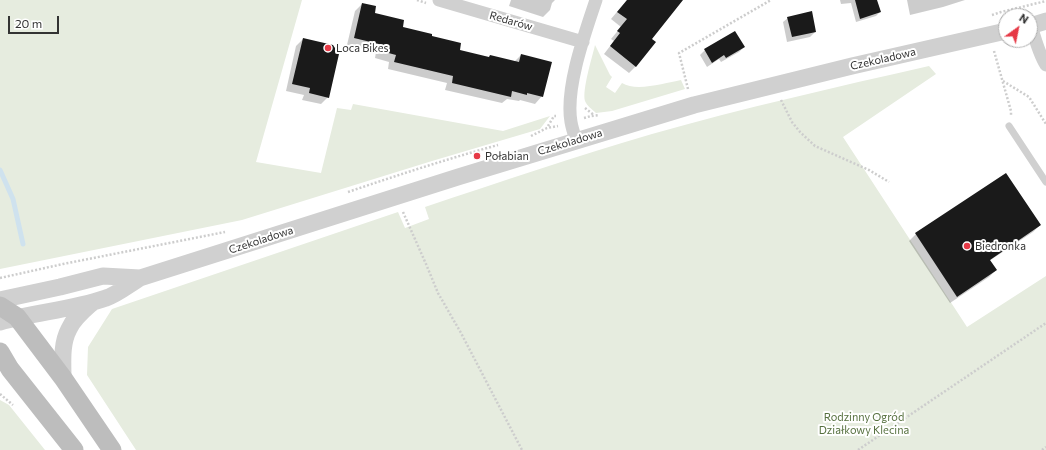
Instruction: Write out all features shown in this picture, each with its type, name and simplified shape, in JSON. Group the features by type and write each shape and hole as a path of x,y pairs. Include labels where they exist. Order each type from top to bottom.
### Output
{"main road":[{"path":"0,306 8,319 63,378 112,450"},
{"path":"0,352 10,369 74,450"}],"street":[{"name":"Redarów","path":"439,0 583,42"},
{"path":"576,140 571,120 573,79 596,0"},
{"name":"Czekoladowa","path":"8,319 92,303 108,298 140,278 458,176 694,105 852,66 998,33"},
{"path":"1038,48 1046,65"},
{"name":"Czekoladowa","path":"0,300 103,276 140,278"},
{"path":"63,378 64,348 69,329 76,318 92,303"}],"lane":[{"path":"1009,126 1046,182"}],"path":[{"path":"687,89 679,53 771,0"},
{"path":"987,17 1046,1"},
{"path":"994,49 1012,111 1009,126"},
{"path":"1003,81 1029,97 1046,124"},
{"path":"780,98 792,122 815,146 869,170 889,182"},
{"path":"586,109 593,116"},
{"path":"530,137 548,127 554,116 557,116"},
{"path":"548,127 552,128"},
{"path":"346,193 449,159 501,144"},
{"path":"398,196 404,215 438,293 461,333 522,450"},
{"path":"0,278 226,231"},
{"path":"858,450 1046,323"},
{"path":"1042,450 1046,447"}],"green space":[{"path":"0,0 302,0 256,162 321,173 337,108 351,110 353,104 503,131 550,116 540,129 242,220 0,269"},
{"path":"595,45 612,77 606,87 615,93 622,83 628,86 643,87 681,80 685,89 612,111 596,113 588,106 584,96"},
{"name":"Rodzinny Ogród Działkowy Klecina","path":"929,66 936,74 843,137 967,327 1046,276 1046,450 136,450 87,375 88,347 112,309 398,212 405,228 429,219 425,207 624,142 687,124"},
{"path":"0,400 9,405 45,450 0,450"}],"building":[{"path":"627,0 683,0 652,39 656,42 636,67 610,46 620,33 617,31 627,19 617,12"},
{"path":"855,0 877,0 881,12 860,19"},
{"path":"362,3 376,6 375,13 404,20 403,27 461,43 460,50 519,62 521,54 552,62 543,97 512,91 511,97 452,83 453,76 394,62 396,55 381,51 383,45 354,38"},
{"path":"812,11 816,32 792,37 787,17"},
{"path":"735,31 745,47 726,58 724,55 712,63 704,49"},
{"path":"303,38 333,45 339,54 329,98 309,93 310,88 292,84"},
{"name":"Biedronka","path":"1006,173 1041,225 990,260 997,270 957,297 915,233"}],"waterway":[{"path":"0,170 13,199 23,244"}],"place":[{"name":"Loca Bikes","path":"328,48"},
{"name":"Połabian","path":"477,156"},
{"name":"Biedronka","path":"967,246"}]}
